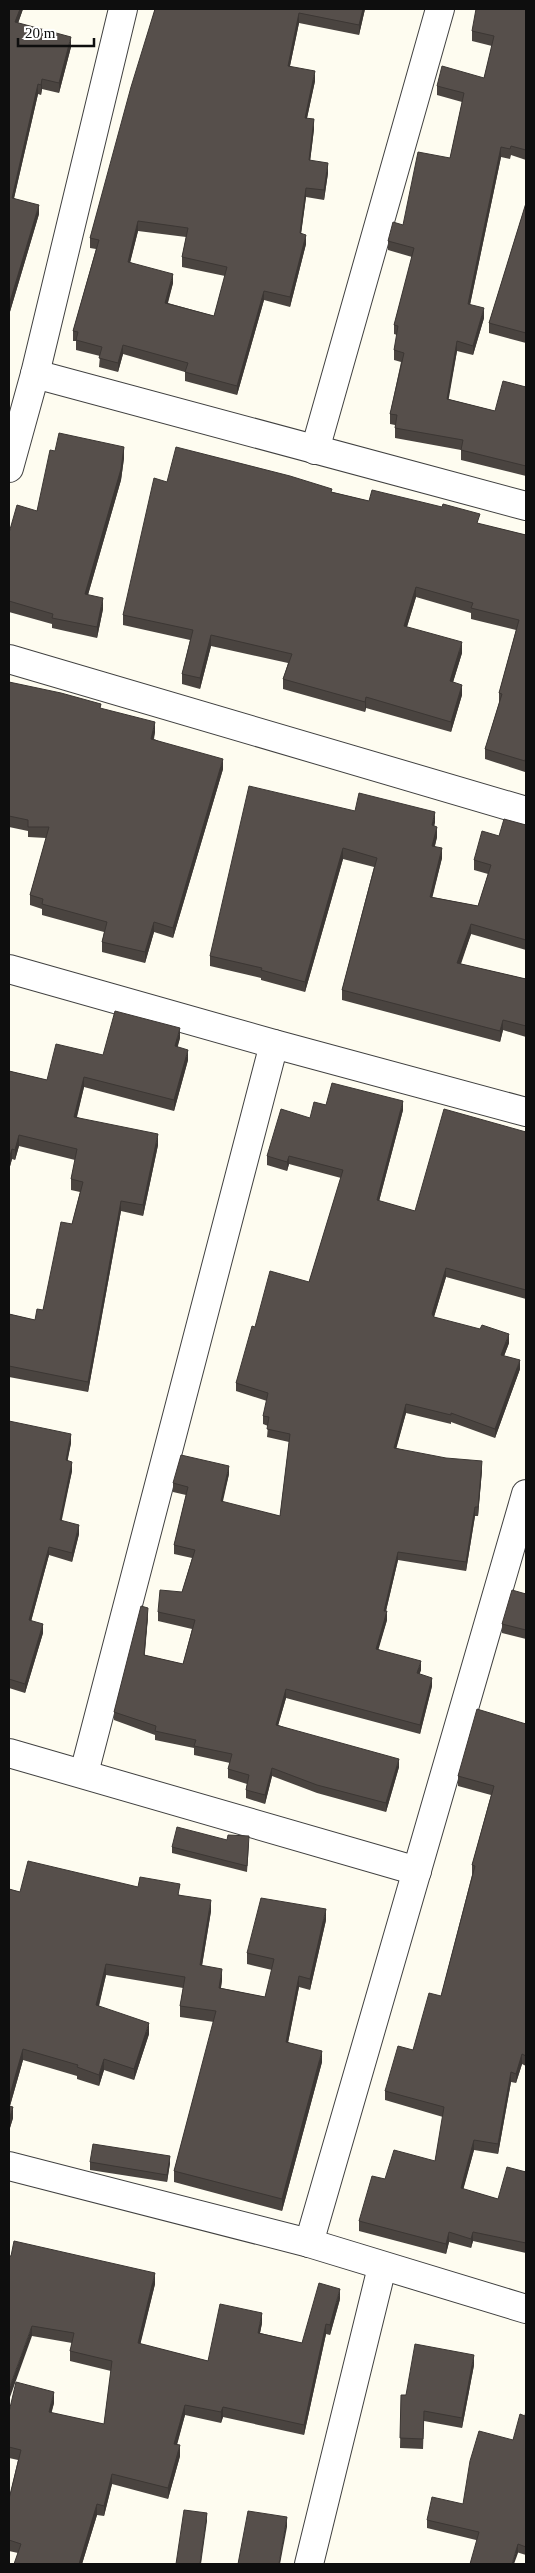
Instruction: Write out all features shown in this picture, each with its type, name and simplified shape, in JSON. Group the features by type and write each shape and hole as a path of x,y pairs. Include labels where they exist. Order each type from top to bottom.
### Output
{"street":[{"path":"9,468 35,374 123,9"},
{"path":"315,450 440,9"},
{"path":"35,374 526,506"},
{"path":"9,659 526,811"},
{"path":"9,969 274,1044 526,1112"},
{"path":"84,1773 274,1044"},
{"path":"309,2243 526,1494"},
{"path":"9,1753 416,1870"},
{"path":"9,2166 309,2243 382,2267 526,2309"},
{"path":"309,2564 382,2267"}],"building":[{"path":"9,9 20,9 15,22 71,37 59,83 42,79 41,85 38,84 12,198 39,205 9,305"},
{"path":"155,9 363,9 359,25 299,13 288,66 315,71 305,118 314,119 309,160 328,163 324,190 306,188 300,233 306,235 290,297 264,291 237,386 185,372 188,363 123,345 118,363 99,358 102,347 76,340 78,332 73,331 99,240 90,238 131,87","holes":["138,221 188,228 182,257 227,267 214,316 165,303 173,274 128,262"]},
{"path":"476,9 526,9 526,150 511,146 510,149 501,147 468,304 484,308 473,346 457,341 447,399 495,411 503,381 526,387 526,466 461,450 463,440 395,428 397,415 390,414 404,353 394,350 398,326 394,325 414,248 388,241 393,222 403,225 418,152 450,158 464,93 437,86 442,66 484,78 494,36 472,31"},
{"path":"526,203 526,333 489,323"},
{"path":"59,433 124,447 121,469 85,594 103,598 97,627 52,618 53,614 9,601 9,533 17,505 37,511 50,450 55,451"},
{"path":"176,447 290,476 332,489 331,492 369,501 372,490 442,507 443,504 480,514 477,523 526,535 525,761 485,749 502,694 499,693 519,620 471,608 473,603 416,587 404,626 462,642 450,681 462,685 451,722 366,697 365,702 283,679 292,654 211,635 200,678 182,674 193,630 123,615 154,478 167,482"},
{"path":"9,682 61,693 101,704 100,708 155,722 151,739 223,759 173,928 154,922 145,952 102,942 107,922 42,904 43,899 30,895 49,827 28,827 28,820 9,816"},
{"path":"249,786 355,811 359,793 435,812 432,825 437,827 432,846 442,848 430,897 478,906 491,865 474,860 482,831 499,836 504,819 526,825 526,940 471,924 457,963 526,979 526,1026 503,1020 500,1031 342,990 377,858 343,848 305,982 261,970 262,968 210,956"},
{"path":"115,1011 180,1028 175,1046 188,1050 174,1100 84,1077 74,1117 158,1134 143,1205 121,1201 88,1382 9,1366 9,1314 35,1320 37,1309 43,1310 61,1222 72,1224 83,1182 71,1179 77,1149 19,1135 15,1150 12,1149 9,1159 9,1071 47,1080 56,1044 103,1055"},
{"path":"332,1083 403,1101 377,1200 415,1211 444,1109 526,1132 526,1290 446,1268 432,1314 434,1317 480,1329 482,1325 509,1334 501,1355 520,1360 495,1429 451,1413 451,1415 406,1404 394,1448 446,1458 482,1461 478,1507 475,1507 466,1562 398,1552 384,1611 387,1611 376,1649 421,1661 417,1673 432,1678 420,1725 286,1689 276,1725 399,1759 386,1803 317,1785 272,1768 265,1795 246,1790 249,1775 228,1769 232,1754 194,1746 196,1740 155,1731 156,1726 114,1712 141,1606 148,1608 144,1655 183,1664 195,1620 158,1612 160,1590 182,1592 195,1550 174,1545 188,1487 173,1483 181,1455 229,1466 221,1501 280,1516 290,1434 267,1429 269,1417 263,1416 268,1393 236,1383 252,1326 255,1327 270,1271 309,1282 343,1170 289,1156 287,1162 267,1156 281,1109 310,1118 314,1102 326,1105"},
{"path":"9,1421 71,1434 66,1460 72,1462 60,1520 79,1525 72,1553 49,1547 29,1620 43,1624 25,1684 9,1679"},
{"path":"512,1590 526,1594 526,1630 502,1624"},
{"path":"477,1709 526,1724 526,2056 522,2054 516,2074 511,2072 498,2144 474,2140 461,2188 498,2199 507,2167 526,2172 526,2243 473,2232 471,2239 449,2232 446,2244 359,2221 372,2176 385,2179 394,2150 435,2161 444,2107 385,2091 398,2046 413,2050 429,1993 441,1996 475,1866 472,1865 494,1786 458,1776"},
{"path":"177,1827 227,1840 228,1835 249,1836 247,1866 172,1847"},
{"path":"28,1861 138,1887 140,1877 180,1884 178,1895 211,1900 200,1965 222,1969 219,1988 265,1997 274,1959 247,1953 261,1898 326,1909 310,1979 299,1976 286,2042 322,2051 282,2199 174,2171 216,2011 180,2006 185,1977 106,1964 96,2005 149,2023 134,2069 104,2059 99,2075 77,2067 78,2065 23,2049 9,2098 9,1889 20,1892"},
{"path":"9,2106 13,2107 9,2120"},
{"path":"93,2144 170,2156 167,2175 90,2162"},
{"path":"14,2241 155,2273 138,2343 208,2361 220,2304 262,2313 258,2333 302,2343 319,2283 340,2289 330,2325 326,2324 304,2425 223,2407 221,2412 185,2405 174,2444 180,2445 168,2488 112,2474 104,2506 97,2504 79,2564 14,2564 21,2544 9,2540 9,2499 21,2450 9,2447 9,2412 16,2382 54,2392 49,2412 104,2424 112,2361 70,2351 74,2333 32,2326 9,2389 9,2256 11,2256"},
{"path":"415,2344 474,2355 462,2418 424,2411 423,2439 400,2438 401,2395 406,2395"},
{"path":"526,2410 526,2547 518,2544 512,2564 470,2564 479,2532 427,2520 432,2497 463,2504 470,2461 479,2431 513,2440 520,2414 525,2416"},
{"path":"184,2510 207,2513 200,2564 176,2564"},
{"path":"248,2511 287,2517 279,2564 238,2564"}]}
